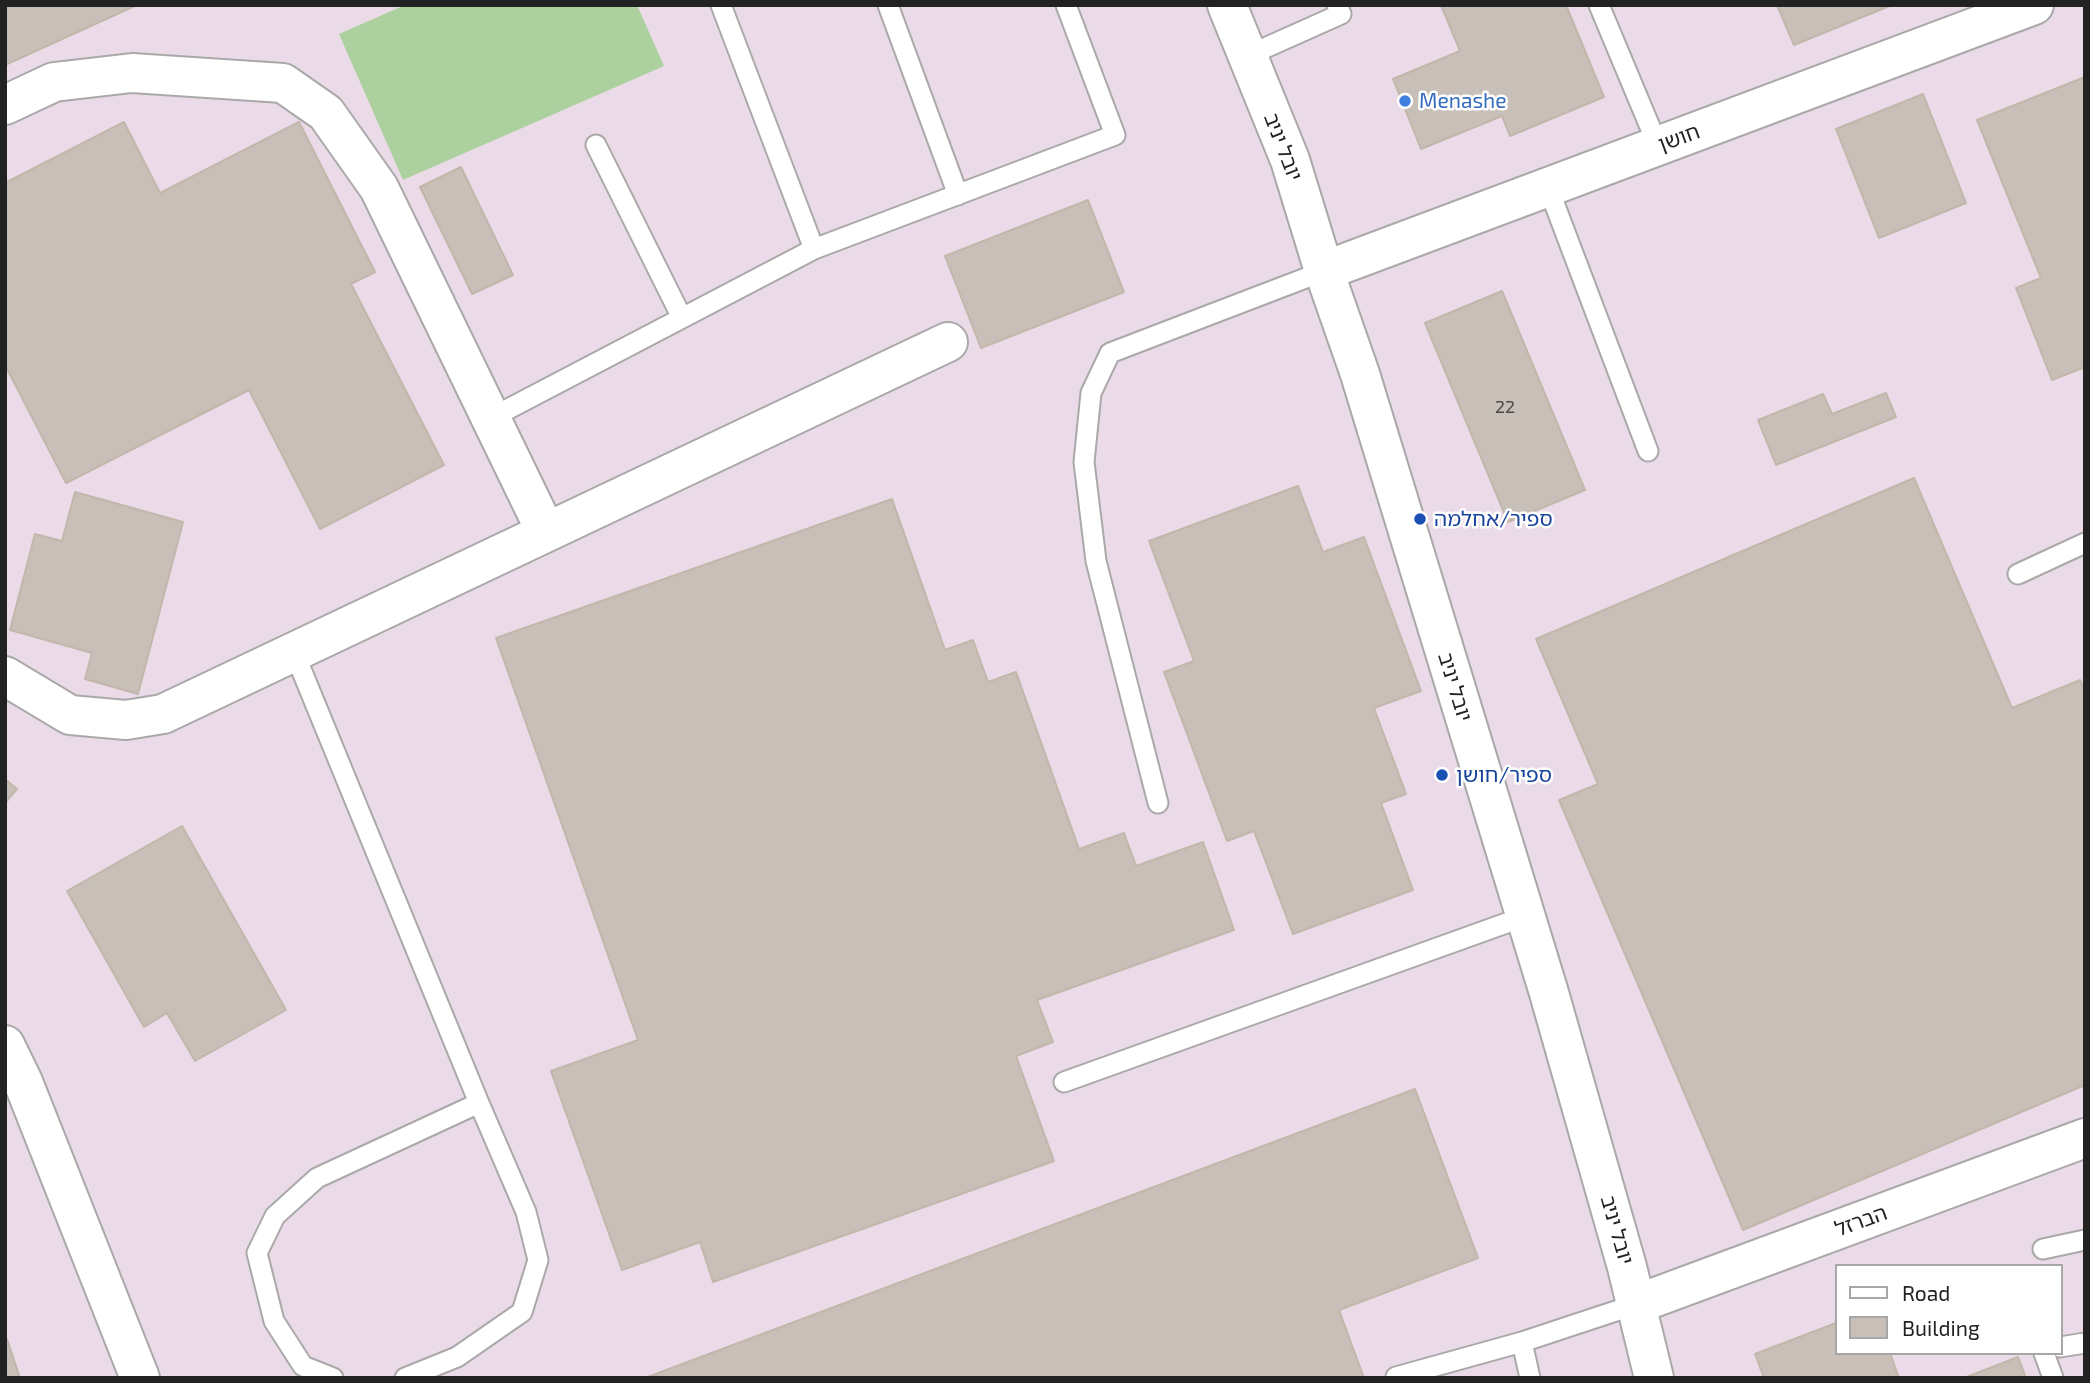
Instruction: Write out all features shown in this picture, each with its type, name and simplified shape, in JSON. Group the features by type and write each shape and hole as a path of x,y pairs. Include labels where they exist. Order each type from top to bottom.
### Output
{"street":[{"name":"יובל יניב","path":"1227,5 1290,160 1324,271 1360,374 1560,1032 1637,1304 1654,1378"},
{"name":"חושן","path":"1324,271 1658,146 1970,23 2034,5"},
{"path":"5,105 54,82 132,73 282,83 326,113 379,188 546,532"},
{"path":"5,676 70,715 126,720 163,714 948,342"},
{"path":"5,1045 23,1082 140,1378"},
{"name":"הברזל","path":"1637,1304 2085,1138"}],"lane":[{"path":"721,5 814,249"},
{"path":"888,5 958,195"},
{"path":"491,418 814,249 1115,135 1066,5"},
{"path":"1247,56 1341,14 1337,5"},
{"path":"1599,5 1658,146"},
{"path":"596,145 682,318"},
{"path":"1548,187 1648,451"},
{"path":"1158,803 1096,561 1084,462 1091,393 1110,353 1324,271"},
{"path":"2018,573 2085,543"},
{"path":"294,652 526,1212 538,1260 522,1312 457,1357 405,1378"},
{"path":"1064,1082 1526,916"},
{"path":"333,1378 303,1366 274,1321 257,1253 275,1216 317,1178 479,1103"},
{"path":"2043,1249 2085,1240"},
{"path":"1396,1377 1522,1342 1637,1304"},
{"path":"1522,1342 1530,1378"},
{"path":"2062,1347 2085,1343"},
{"path":"2045,1355 2053,1378"}],"shaded area":[{"path":"5,5 2085,5 2085,1378 5,1378"}],"green space":[{"path":"405,5 637,5 664,66 403,180 339,34"}],"building":[{"path":"5,5 137,5 5,65"},
{"path":"1441,5 1566,5 1604,97 1510,136 1502,116 1421,149 1393,79 1460,51"},
{"path":"1777,5 1892,5 1794,45"},
{"path":"2085,77 2085,367 2052,380 2016,288 2041,278 1977,120"},
{"path":"1923,94 1966,203 1879,238 1836,129"},
{"path":"124,122 160,193 299,122 375,272 351,284 444,465 320,529 249,390 66,483 5,365 5,183"},
{"path":"461,167 513,275 472,294 420,187"},
{"path":"1088,200 1124,292 981,348 945,256"},
{"path":"1502,291 1585,490 1508,522 1425,323"},
{"path":"1886,393 1896,417 1776,465 1758,420 1823,394 1832,414"},
{"path":"1914,478 2012,708 2080,680 2085,691 2085,1085 1743,1230 1559,800 1598,784 1536,639"},
{"path":"1298,486 1323,552 1364,537 1421,691 1374,708 1406,794 1381,803 1413,890 1293,934 1254,831 1227,841 1164,672 1194,661 1149,541"},
{"path":"75,492 183,522 138,694 85,679 92,653 10,630 35,534 62,541"},
{"path":"892,499 945,650 973,640 988,682 1016,672 1079,849 1124,833 1136,866 1203,842 1234,930 1037,1000 1053,1042 1016,1056 1054,1161 713,1282 700,1242 622,1270 551,1071 638,1040 496,638"},
{"path":"5,779 17,789 5,803"},
{"path":"182,826 286,1010 195,1061 167,1013 144,1027 67,891"},
{"path":"1415,1089 1478,1258 1339,1310 1364,1378 645,1378"},
{"path":"1834,1324 1834,1355 1891,1355 1899,1378 1764,1378 1755,1354"},
{"path":"5,1335 8,1342 20,1378 5,1378"},
{"path":"2018,1357 2026,1378 1964,1378"}],"place":[{"name":"Menashe","path":"1405,101"},
{"name":"ספיר/אחלמה","path":"1420,519"},
{"name":"ספיר/חושן","path":"1442,775"}]}
